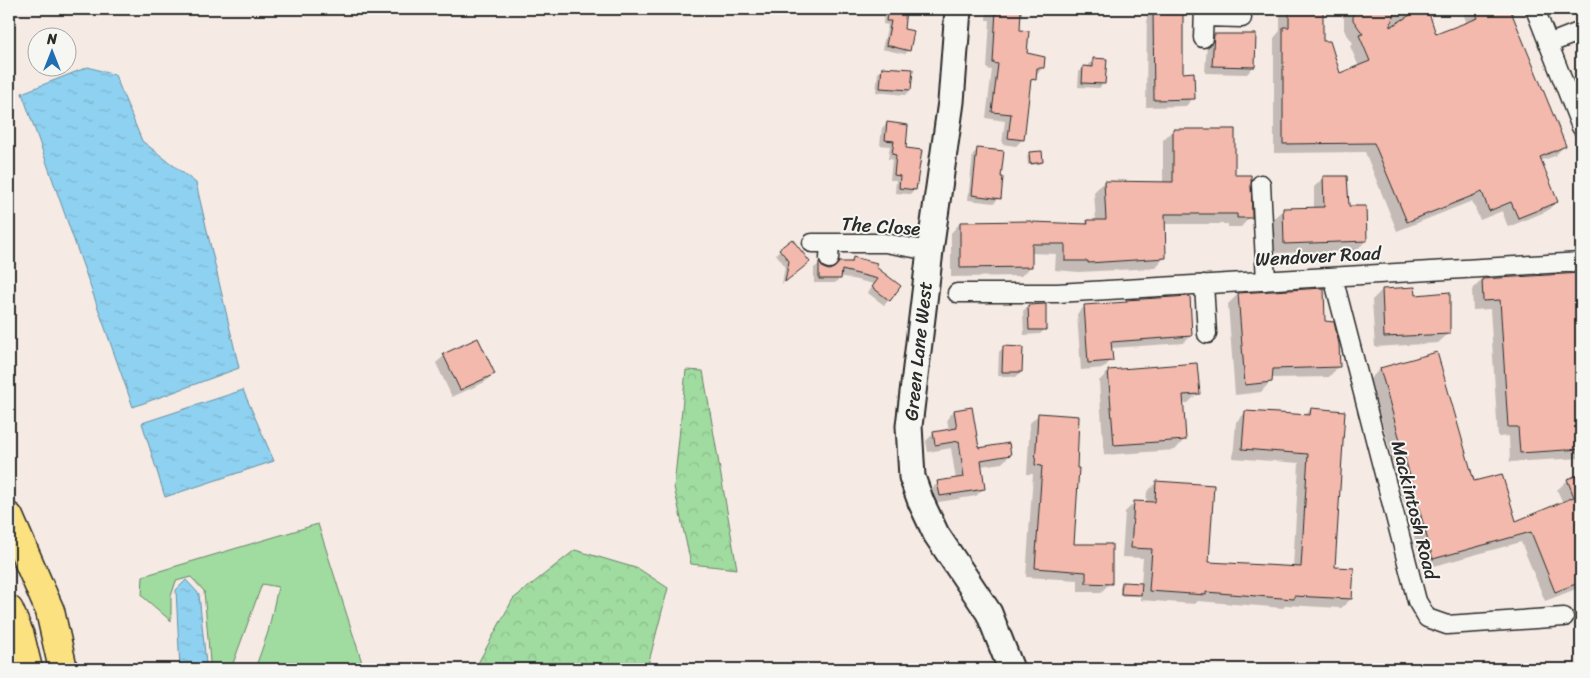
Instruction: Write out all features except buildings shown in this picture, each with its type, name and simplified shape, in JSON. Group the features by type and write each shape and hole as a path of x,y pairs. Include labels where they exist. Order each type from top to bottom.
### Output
{"highway":[{"path":"9,517 50,611 63,669"},
{"path":"9,610 20,636 28,669"}],"street":[{"name":"Green Lane West","path":"958,9 951,102 930,250 910,426 912,477 936,534 989,613 1011,669"},
{"path":"1535,9 1581,127"},
{"path":"1203,38 1204,13 1242,18"},
{"path":"1548,44 1581,31"},
{"path":"1261,184 1266,281"},
{"name":"The Close","path":"824,249 885,243 930,250"},
{"name":"Wendover Road","path":"957,293 1057,293 1581,262"},
{"name":"Mackintosh Road","path":"1333,277 1417,601 1427,618 1447,624 1564,617"},
{"path":"1204,284 1208,334"}],"green space":[{"path":"686,370 703,371 737,569 691,564 674,487"},
{"path":"318,524 364,669 255,669 268,632 278,587 262,584 231,669 208,669 210,662 204,591 191,577 176,581 171,596 171,621 142,596 143,576"},
{"path":"575,550 639,569 668,588 647,669 476,669 513,599"}],"water":[{"path":"88,67 115,75 142,141 196,183 239,368 133,407 22,93 60,78 78,78 78,71"},
{"path":"243,390 274,461 165,497 142,423"},
{"path":"186,580 199,594 206,664 204,669 180,669 176,590"}]}
